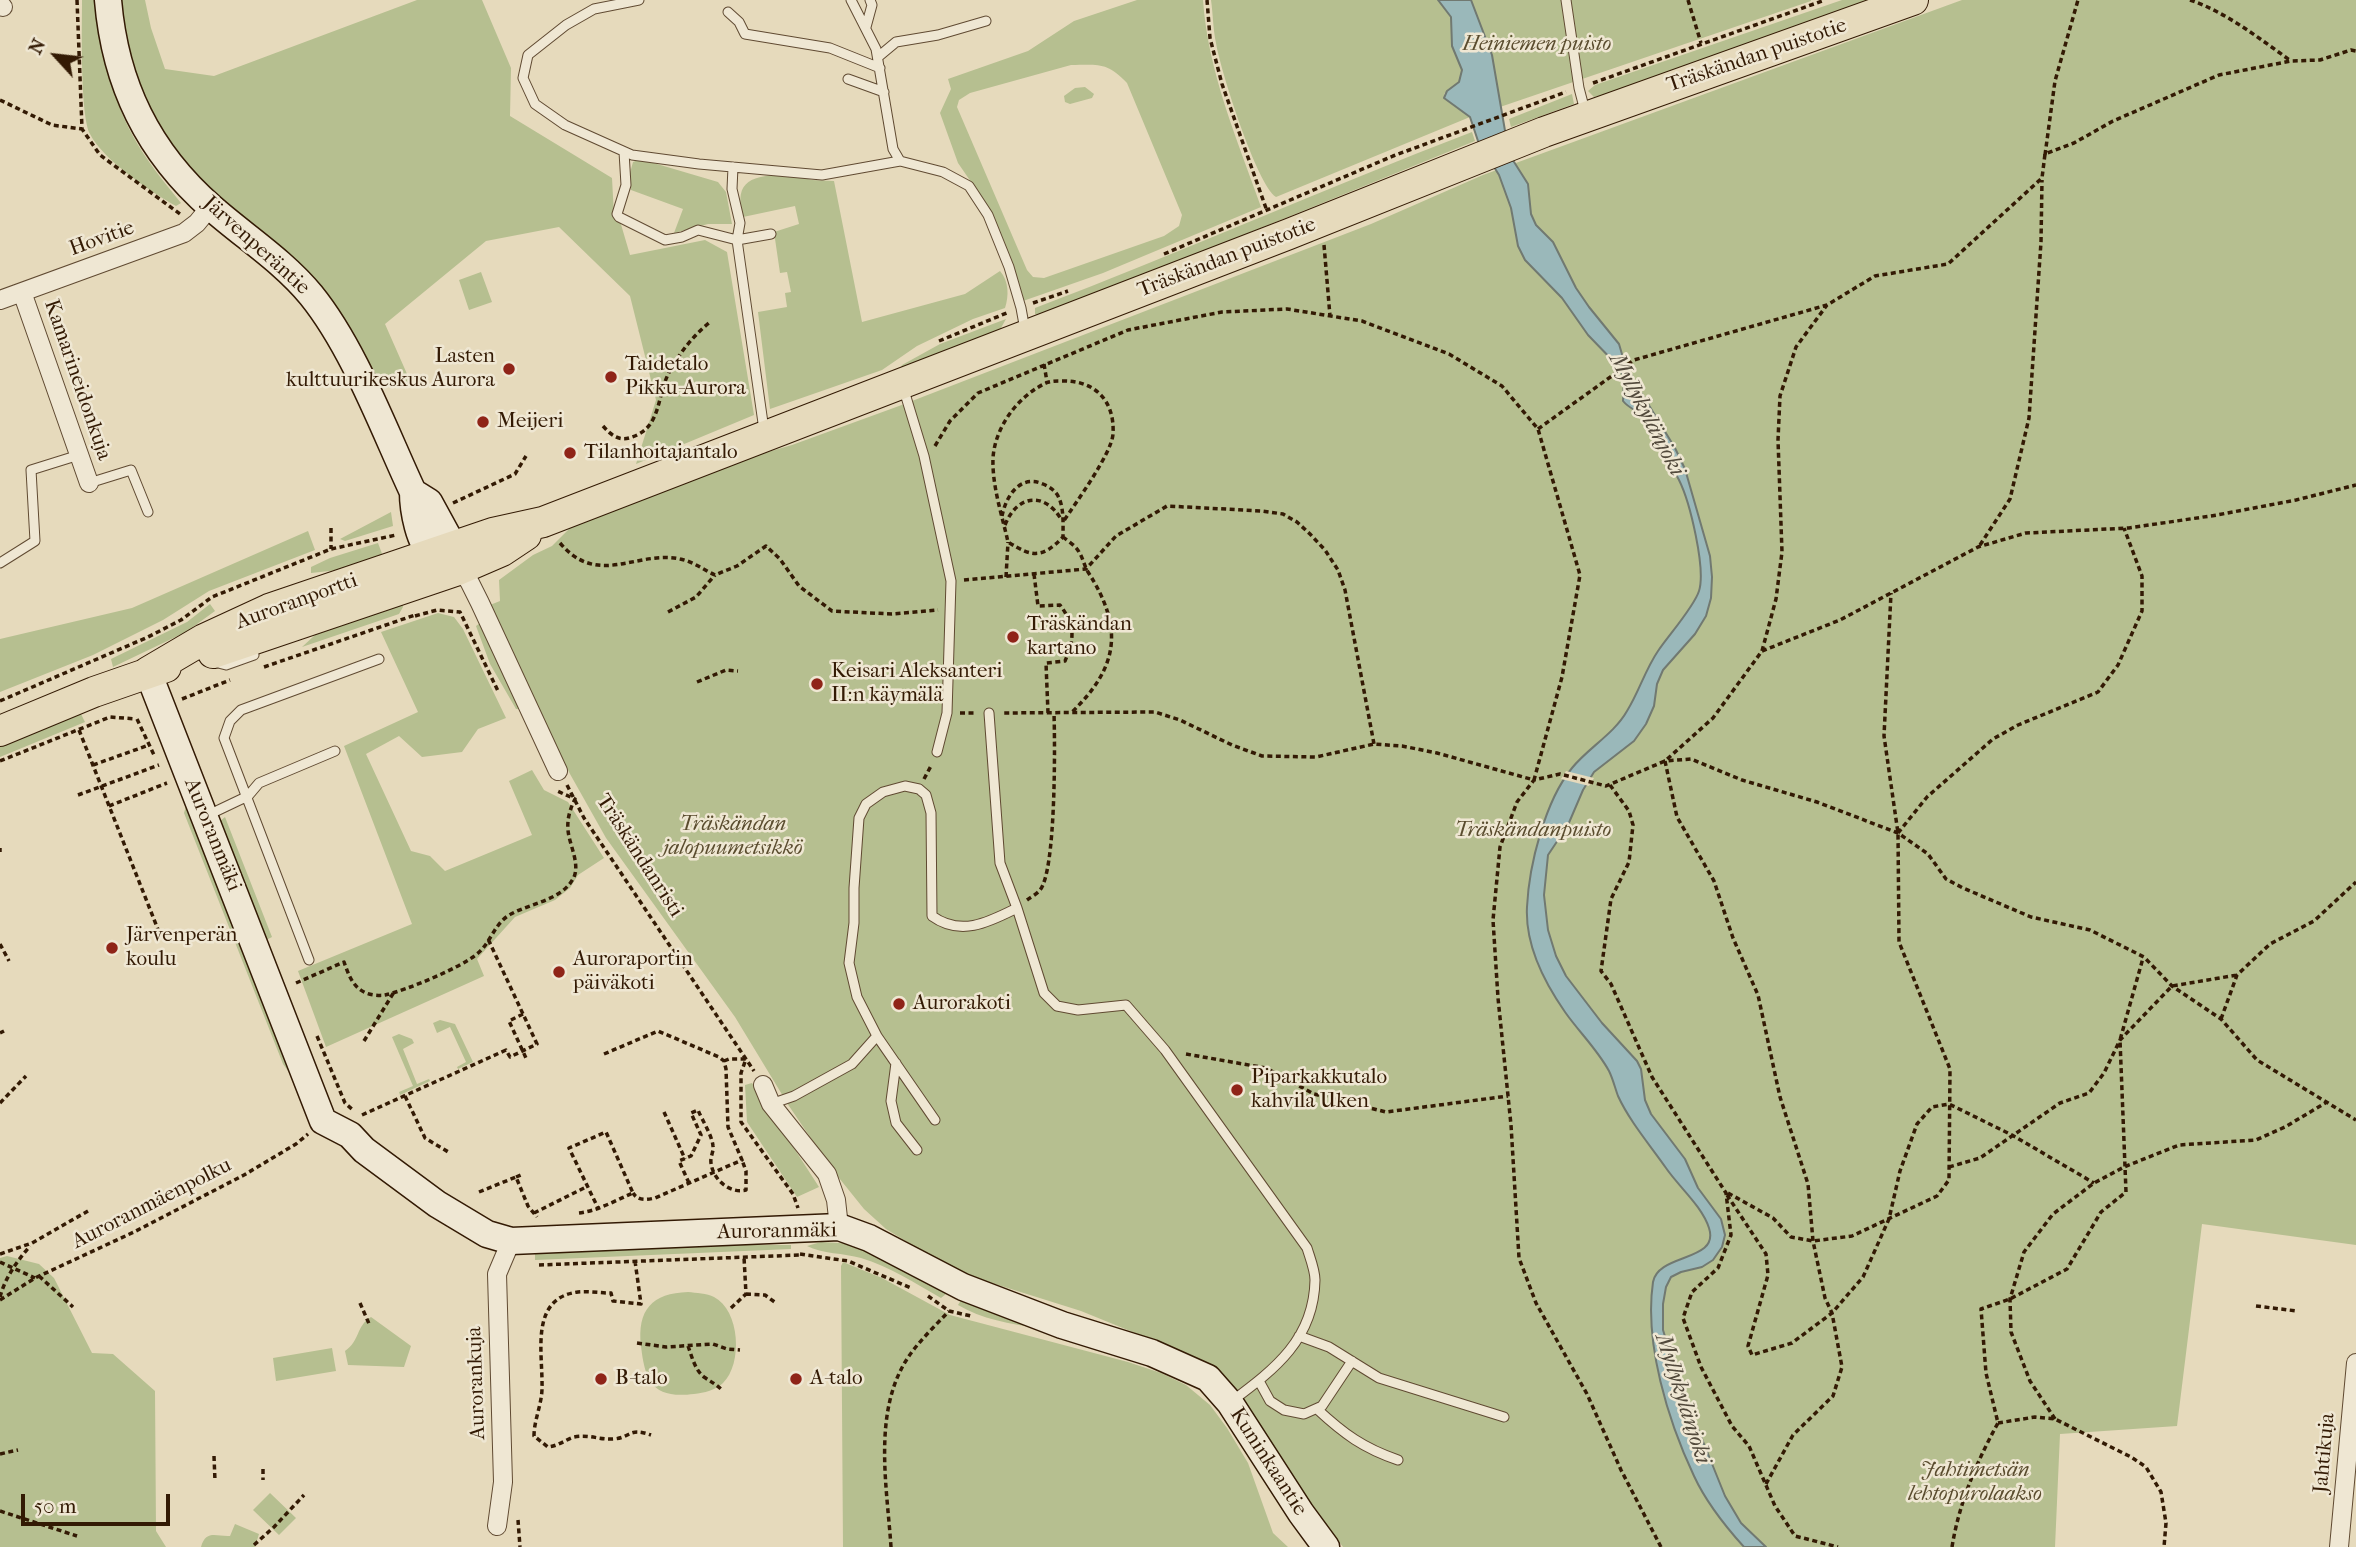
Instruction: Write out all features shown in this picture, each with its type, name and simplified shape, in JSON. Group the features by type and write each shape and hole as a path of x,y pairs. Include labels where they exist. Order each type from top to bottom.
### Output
{"main road":[{"name":"Järvenperäntie","path":"108,0 114,45 123,77 143,126 204,215 296,277 314,298 345,347 413,492 429,502 447,557"},
{"name":"Träskändan puistotie","path":"447,557 512,545 543,522 901,383 1023,322 1277,239 1544,132 1583,102 1913,0"},
{"name":"Auroranportti","path":"0,731 148,672 314,624 447,557"},
{"name":"Auroranportti","path":"148,672 204,639 269,609 447,557"},
{"name":"Auroranmäki","path":"148,672 308,1076 323,1121 355,1126 363,1150 437,1204 487,1234 506,1252 839,1227 887,1247 963,1287 1062,1325 1152,1353 1208,1378"},
{"name":"Kuninkaantie","path":"1208,1378 1230,1402 1326,1547"}],"street":[{"name":"Hovitie","path":"0,300 184,233 204,215"},
{"name":"Kamarineidonkuja","path":"22,292 89,484"},
{"path":"447,557 469,581 558,771"},
{"path":"763,1085 771,1104 827,1174 836,1200 839,1227"},
{"name":"Aurorankuja","path":"497,1527 503,1482 496,1274 506,1252"},
{"name":"Jahtikuja","path":"2339,1547 2356,1363"}],"lane":[{"path":"639,0 594,9 566,25 528,55 523,79 535,104 565,125 632,155 822,175 900,161 943,172 969,186 988,215 1023,322"},
{"path":"851,0 878,57 893,149 900,161"},
{"path":"866,27 872,5 870,0"},
{"path":"1566,0 1583,102"},
{"path":"728,12 739,22 745,34 830,48 880,68"},
{"path":"878,57 896,42 938,35 986,21"},
{"path":"848,79 884,92"},
{"path":"624,152 626,184 617,214 619,217 665,240 698,230 737,240 771,234"},
{"path":"733,167 732,188 740,223 737,240 765,435"},
{"path":"901,383 924,457 951,581 947,713 937,752"},
{"path":"0,562 35,541 32,470 79,455"},
{"path":"89,484 131,470 148,512"},
{"path":"207,660 226,664 263,652"},
{"path":"309,960 224,737 230,721 241,709 379,659"},
{"path":"989,713 1000,863 1044,993 1057,1006 1078,1010 1126,1005 1165,1050 1307,1248 1315,1278 1310,1310 1300,1336 1287,1356 1230,1402"},
{"path":"205,817 248,796 259,783 335,751"},
{"path":"935,1120 877,1036 858,997 849,963 854,923 859,818 866,804 883,792 905,786 919,789 926,795 931,813 932,916 942,923 956,928 983,925 1017,908"},
{"path":"771,1104 794,1096 852,1065 877,1036"},
{"path":"896,1063 891,1101 896,1123 917,1150"},
{"path":"1300,1336 1329,1347 1379,1378 1504,1418"},
{"path":"1259,1381 1270,1401 1284,1410 1304,1414 1322,1406 1352,1361"},
{"path":"1317,1409 1354,1440 1370,1450 1398,1460"}],"path":[{"path":"77,0 82,129 100,155 180,214 204,215"},
{"path":"1206,0 1210,38 1222,84 1267,211"},
{"path":"1688,0 1701,43"},
{"path":"1160,255 1393,156 1521,108 1583,102 1701,43 1825,0"},
{"path":"1979,547 2010,499 2029,418 2041,242 2042,178 2055,82 2078,0"},
{"path":"2190,0 2202,4 2291,61"},
{"path":"2045,154 2219,75 2291,61 2320,60 2351,50 2356,51"},
{"path":"0,100 52,125 82,129"},
{"path":"1538,429 1634,360 1827,305 1875,276 1948,264 2042,178"},
{"path":"1023,322 1073,289"},
{"path":"1665,761 1713,718 1762,650 1776,599 1782,552 1778,440 1780,396 1796,346 1827,305"},
{"path":"924,457 934,447 950,421 978,393 1044,364 1128,330 1222,312 1287,309 1362,321 1449,354 1502,386 1538,429 1580,575 1562,677 1534,780 1517,802 1500,847 1493,920 1519,1258 1536,1303 1587,1394 1621,1470 1661,1547"},
{"path":"603,426 620,439 628,439 642,433 651,425 670,370 686,346 710,322"},
{"path":"1044,364 1048,382"},
{"path":"1006,577 1008,542 993,457 997,437 1004,421 1015,407 1048,382 1075,381 1097,390 1107,403 1113,436 1063,522"},
{"path":"445,506 515,474 526,456"},
{"path":"1002,516 1010,493 1020,484 1036,481 1055,491 1061,501 1063,537 1048,551 1029,554 1008,542"},
{"path":"1762,650 1840,620 1979,547 2026,533 2124,528 2217,515 2356,485"},
{"path":"1004,527 1012,511 1029,500 1044,502 1055,509 1063,522"},
{"path":"951,581 1086,569 1116,536 1167,506 1283,514 1297,522 1325,550 1338,570 1345,590 1374,744"},
{"path":"543,522 564,547 579,559 601,566 660,558 681,559 715,575"},
{"path":"331,528 331,549"},
{"path":"1898,833 1927,797 1993,739 2018,725 2098,692 2118,665 2142,611 2142,576 2124,528"},
{"path":"1063,537 1078,550 1086,569 1097,584 1107,605 1112,626 1110,656 1103,674 1091,694 1070,713"},
{"path":"668,612 695,597 715,575 737,566 766,546 780,559 799,586 832,611 892,614 950,608"},
{"path":"1034,574 1038,606 1060,605 1070,618 1072,630 1071,647 1065,661 1046,663 1048,713"},
{"path":"1726,1193 1773,1218 1791,1237 1813,1241 1852,1236 1937,1196 1949,1180 1950,1069 1899,942 1898,833 1884,736 1891,593"},
{"path":"415,615 437,610 460,612 499,692"},
{"path":"1072,630 1112,626"},
{"path":"697,682 726,670 738,671"},
{"path":"947,713 1155,712 1180,720 1232,746 1262,756 1316,757 1374,744 1402,746 1534,780 1560,774 1608,785 1665,761 1691,759 1742,780 1817,802 1898,833 1928,854 1946,879 1963,888 2032,917 2090,930 2144,957 2172,986 2221,1018 2257,1060 2356,1121"},
{"path":"1017,908 1041,890 1049,866 1055,784 1054,713"},
{"path":"137,719 171,791"},
{"path":"79,730 162,937"},
{"path":"93,765 149,745"},
{"path":"919,789 937,752"},
{"path":"1665,761 1677,817 1714,881 1733,938 1758,995 1780,1097 1808,1184 1813,1241 1825,1298 1832,1313 1842,1367 1833,1396 1793,1435 1766,1483"},
{"path":"78,795 159,765"},
{"name":"Träskändanristi","path":"558,771 584,818 763,1085"},
{"path":"109,806 167,783"},
{"path":"1608,785 1629,811 1633,825 1629,862 1611,899 1601,971 1611,984 1652,1077 1766,1254 1768,1275 1748,1346 1752,1354 1792,1343 1832,1313 1863,1277 1889,1219 1900,1171 1917,1124 1932,1107 1949,1104 2012,1135 2094,1183"},
{"path":"296,983 344,962 351,981 364,992 382,996 394,992 457,967 479,952 499,923 510,914 542,902 566,888 575,875 568,830 570,809 575,799 547,786"},
{"path":"2221,1018 2237,975 2270,944 2314,921 2356,882"},
{"path":"355,1126 391,1102 506,1050 510,1057 537,1044 488,939"},
{"path":"0,944 9,961"},
{"path":"1949,1167 1980,1158 2060,1104 2089,1093 2104,1073 2120,1040 2144,957"},
{"path":"1952,1547 1977,1462 1998,1423 1986,1373 1981,1308 2010,1299 2067,1269 2101,1212 2126,1192 2120,1040 2172,986 2237,975"},
{"path":"363,1041 394,992"},
{"path":"523,1014 509,1021 526,1058"},
{"path":"604,1054 658,1031 724,1061 728,1127 742,1160 747,1190 722,1184 714,1173 711,1162 713,1146 698,1110 691,1113 701,1135 691,1156 679,1161 689,1184"},
{"path":"1165,1050 1266,1068 1314,1094 1385,1112 1508,1096"},
{"path":"724,1061 746,1059"},
{"path":"0,1103 26,1076"},
{"path":"405,1096 425,1138 450,1153"},
{"path":"388,1097 391,1102"},
{"path":"2055,1419 2030,1381 2011,1332 2010,1299 2024,1252 2053,1214 2094,1183 2124,1167 2179,1145 2256,1140 2285,1127 2327,1102"},
{"path":"664,1112 685,1159"},
{"name":"Auroranmäenpolku","path":"0,1299 37,1277 134,1232 244,1175 296,1144 314,1129"},
{"path":"598,1208 569,1149 606,1132 633,1193 638,1198 649,1200 742,1160"},
{"path":"479,1192 523,1174"},
{"path":"516,1177 528,1206 538,1218"},
{"path":"534,1213 588,1186"},
{"path":"574,1214 598,1208 633,1193"},
{"path":"1726,1193 1731,1235 1718,1268 1692,1292 1683,1318 1701,1367 1732,1426 1749,1446 1775,1506 1795,1536 1838,1547"},
{"path":"0,1254 32,1243 88,1211"},
{"path":"0,1299 3,1286 13,1268 32,1243"},
{"path":"506,1252 513,1266 800,1255"},
{"path":"744,1256 746,1294"},
{"path":"635,1261 641,1304 613,1301 611,1293 577,1292 549,1305 544,1318 541,1342 542,1388 534,1436 548,1447 574,1437 590,1435 611,1439 639,1431 651,1435"},
{"path":"0,1262 37,1277 73,1307"},
{"path":"731,1308 746,1294 765,1295 776,1303"},
{"path":"360,1303 370,1326"},
{"path":"2256,1306 2297,1311"},
{"path":"891,1547 885,1450 891,1397 908,1356 949,1311"},
{"path":"637,1343 666,1347 713,1344 740,1350"},
{"path":"688,1346 696,1367 705,1378 714,1381 723,1391"},
{"path":"1998,1423 2035,1417 2055,1419 2146,1467 2161,1492 2166,1523 2164,1547"},
{"path":"0,1454 18,1450"},
{"path":"214,1456 215,1481"},
{"path":"263,1469 263,1480"},
{"path":"254,1545 304,1495"},
{"path":"0,1511 77,1536"}],"green space":[{"path":"82,0 97,0 105,53 118,104 144,154 181,203 176,206 116,165 90,134 83,90"},
{"path":"120,0 145,0 165,69 214,76 417,0 482,0 511,68 510,116 612,178 614,216 620,221 630,255 705,240 727,252 754,415 636,464 656,400 630,296 559,227 486,241 385,324 411,383 379,385 338,308 298,262 210,189 178,157 154,124 124,46"},
{"path":"1137,0 1203,0 1217,79 1261,207 1103,273 1023,301 989,208 958,163 940,113 951,89 948,79 1028,51 1074,21","holes":["1071,65 1108,68 1127,83 1182,215 1179,226 1164,236 1044,278 1033,277 1027,270 957,107 959,100 970,93"]},
{"path":"1211,0 1438,0 1451,17 1452,46 1462,70 1459,82 1444,94 1452,104 1470,117 1276,197 1259,172 1224,76 1216,43"},
{"name":"Heiniemen puisto","path":"1471,0 1811,0 1811,1 1500,107"},
{"path":"1842,0 1882,0 1613,93 1594,97 1588,91 1595,85"},
{"name":"Träskändanpuisto","path":"1962,0 2356,0 2356,1245 2202,1224 2177,1426 2060,1434 2055,1547 1343,1547 1212,1366 1081,1311 976,1278 943,1264 886,1229 864,1209 831,1168 789,1106 735,1017 606,838 522,679 490,605 500,601 499,580 533,555 552,546 578,520 695,473 792,445 899,406 1371,224 1483,175"},
{"path":"1085,87 1094,94 1092,98 1070,104 1065,102 1064,96 1075,88"},
{"path":"1572,94 1574,104 1511,127 1509,119"},
{"path":"1472,132 1475,141 1042,317 1035,314 1035,308"},
{"path":"640,159 718,182 726,192 732,224 708,224 674,233 683,209 631,190 630,173 633,162"},
{"path":"787,174 812,180 834,181 862,322 965,294 1000,271 1007,289 1005,308 973,319 917,346 882,370 770,409 758,312 787,307 785,293 791,292 787,272 780,273 774,232 799,224 795,206 743,217 741,195 748,182 756,178"},
{"path":"481,272 492,302 469,310 459,280"},
{"path":"1006,319 997,335 900,369 902,365 940,344"},
{"path":"391,512 393,526 345,541 340,539"},
{"path":"308,531 315,550 209,591 163,620 93,655 0,692 0,639 132,608"},
{"path":"378,543 384,559 348,569 311,573 311,567 330,558"},
{"path":"402,599 403,607 399,614 302,647 328,623"},
{"path":"210,604 215,611 186,632 113,667 111,659 187,622"},
{"path":"438,613 454,617 463,629 506,718 478,729 462,752 422,757 399,736 366,754 411,851 430,856 445,871 532,835 509,781 532,770 544,790 568,802 604,858 578,875 570,888 555,900 515,917 477,959 484,976 326,1047 298,971 412,924 344,746 418,712 381,632"},
{"path":"480,623 519,709 516,709 490,664 476,626"},
{"path":"80,712 85,722 0,757 0,745"},
{"path":"186,806 190,809 290,1063 288,1071 184,813"},
{"path":"225,817 272,937 266,940 219,822"},
{"path":"440,1020 455,1024 473,1062 458,1069 457,1067 466,1062 450,1027 437,1033 433,1023"},
{"path":"399,1034 412,1039 414,1043 403,1049 417,1084 429,1079 430,1081 400,1095 399,1092 413,1086 392,1037"},
{"path":"752,1083 819,1187 797,1197 747,1122 745,1085"},
{"path":"821,1242 856,1244 943,1288 946,1294 941,1298 871,1261 819,1251 807,1246"},
{"path":"728,1245 791,1245 791,1249 535,1260 535,1254"},
{"path":"7,1256 39,1264 54,1278 92,1353 113,1354 155,1391 156,1531 166,1547 0,1547 0,1258"},
{"path":"843,1262 882,1278 950,1315 1128,1362 1186,1385 1210,1405 1227,1428 1248,1463 1273,1533 1288,1547 843,1547"},
{"path":"688,1292 714,1297 729,1313 736,1338 734,1363 723,1383 713,1389 694,1394 669,1394 660,1391 649,1378 645,1369 640,1333 645,1313 656,1300 675,1293"},
{"path":"963,1297 1038,1328 976,1314 958,1305"},
{"path":"371,1317 411,1346 404,1367 348,1365 345,1351"},
{"path":"332,1348 336,1371 276,1381 273,1358"},
{"path":"270,1493 296,1518 279,1535 253,1510"},
{"path":"235,1524 259,1534 255,1547 201,1547 209,1536 230,1536"}],"water":[{"name":"Myllykylänjoki","path":"1438,0 1471,0 1492,55 1509,154 1528,184 1531,214 1536,225 1553,242 1576,288 1619,344 1624,361 1639,389 1675,448 1685,469 1710,556 1711,598 1706,616 1695,634 1663,670 1657,684 1654,706 1634,741 1594,772 1583,790 1568,825 1548,855 1544,895 1548,930 1566,976 1602,1023 1637,1061 1641,1069 1645,1100 1651,1114 1685,1159 1698,1188 1721,1219 1725,1235 1722,1247 1713,1260 1702,1267 1671,1277 1663,1304 1663,1330 1681,1387 1725,1496 1741,1523 1766,1547 1744,1547 1704,1495 1675,1431 1655,1356 1651,1306 1653,1282 1657,1273 1665,1266 1706,1247 1710,1239 1706,1220 1634,1124 1604,1063 1550,988 1537,962 1527,921 1531,872 1546,815 1572,768 1622,719 1653,658 1696,598 1701,581 1696,536 1683,490 1651,425 1623,401 1624,378 1617,365 1588,335 1562,298 1525,260 1518,246 1511,208 1499,175 1478,141 1470,117 1444,98 1447,91 1459,82 1462,70 1452,46 1451,17"}],"pier":[{"path":"1566,771 1594,778 1589,786 1561,779"}],"place":[{"name":"Lasten kulttuurikeskus Aurora","path":"509,369"},
{"name":"Taidetalo Pikku-Aurora","path":"611,377"},
{"name":"Meijeri","path":"483,422"},
{"name":"Tilanhoitajantalo","path":"570,453"},
{"name":"Träskändan kartano","path":"1013,637"},
{"name":"Keisari Aleksanteri II:n käymälä","path":"817,684"},
{"name":"Järvenperän koulu","path":"112,948"},
{"name":"Auroraportin päiväkoti","path":"559,972"},
{"name":"Aurorakoti","path":"899,1004"},
{"name":"Piparkakkutalo kahvila Uken","path":"1237,1090"},
{"name":"B-talo","path":"601,1379"},
{"name":"A-talo","path":"796,1379"}],"park label":[{"name":"Träskändan jalopuumetsikkö","path":"733,837"},
{"name":"Jahtimetsän lehtopurolaakso","path":"1975,1483"}]}
